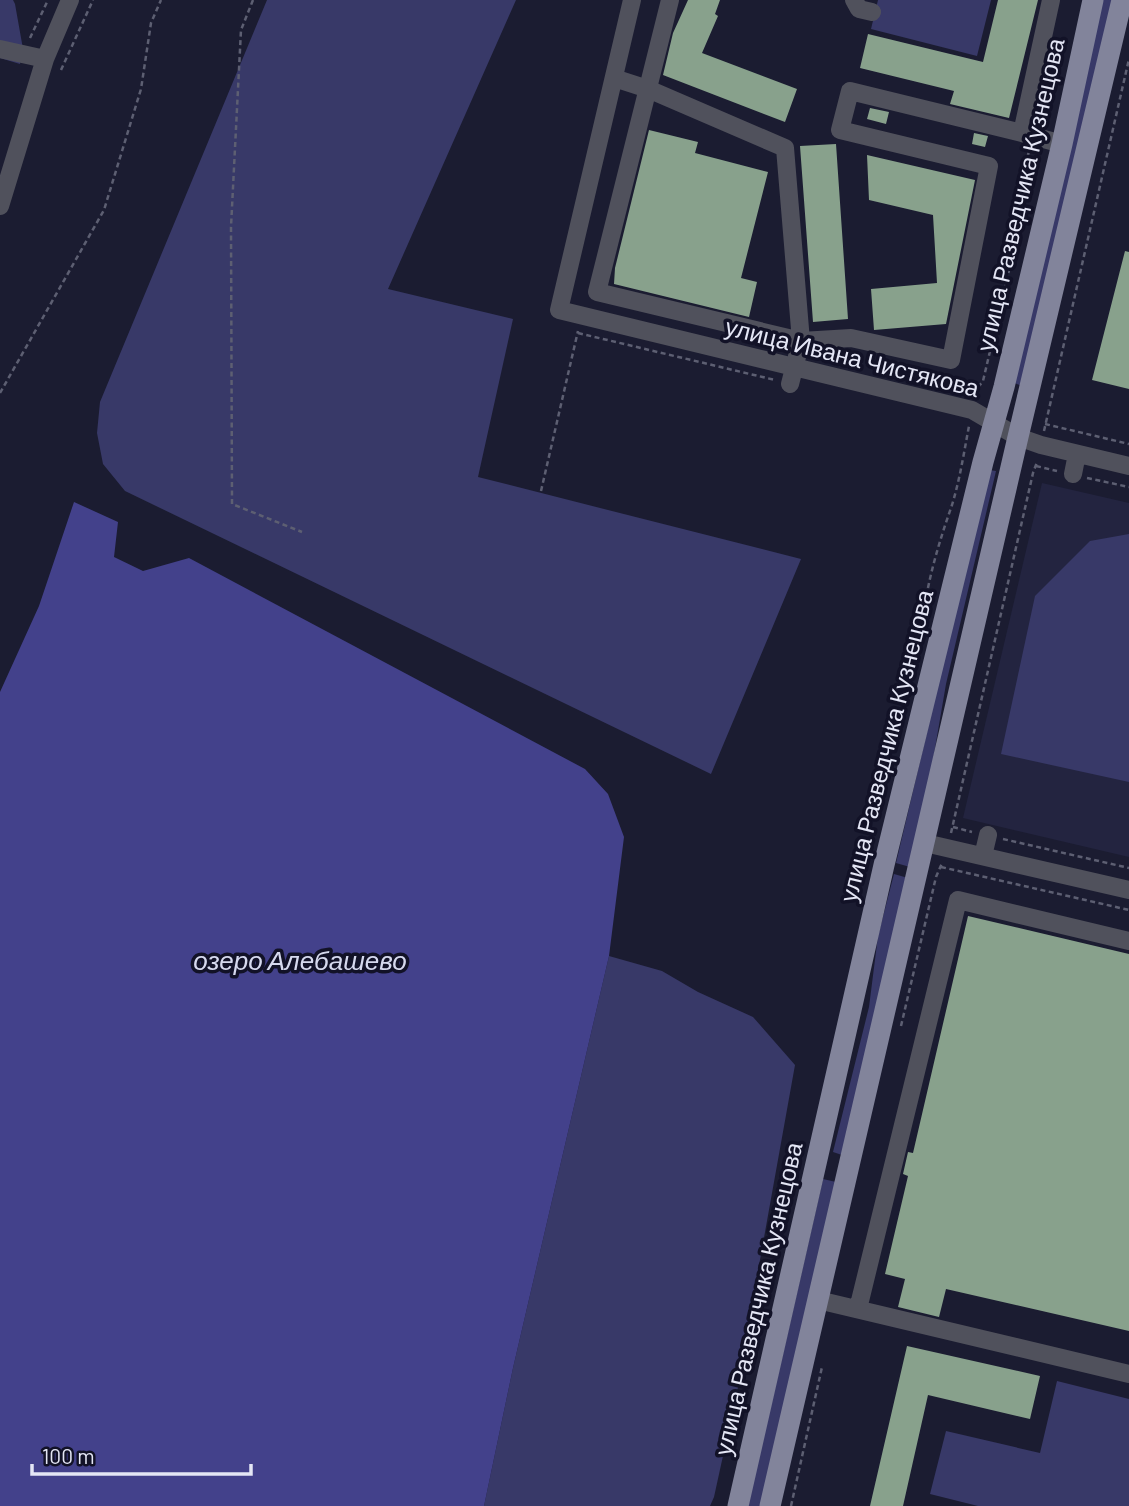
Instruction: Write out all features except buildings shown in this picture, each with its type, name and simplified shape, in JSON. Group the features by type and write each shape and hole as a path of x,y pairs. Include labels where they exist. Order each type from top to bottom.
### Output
{"main road":[{"name":"улица Разведчика Кузнецова","path":"738,1506 884,865 983,462 995,423 1062,144 1093,0"},
{"path":"770,1506 1122,0"},
{"path":"822,1143 823,1155 833,1166 841,1166 854,1149"}],"street":[{"path":"0,205 45,59 70,0"},
{"path":"632,0 614,78 648,89 785,148 801,341 792,375"},
{"path":"670,0 597,292 801,341 851,338 951,360 989,166 840,130 850,91 1062,144"},
{"path":"854,0 859,9 872,12"},
{"path":"1022,133 1051,0"},
{"path":"0,49 45,59"},
{"name":"улица Ивана Чистякова","path":"614,78 559,310 792,375 972,410 1018,437 1129,466"},
{"path":"1073,474 1077,454"},
{"path":"983,856 988,835"},
{"path":"925,843 1129,890"},
{"path":"858,1309 958,901 1129,941"},
{"path":"818,1300 1129,1374"}],"path":[{"path":"29,43 48,0"},
{"path":"61,70 93,0"},
{"path":"0,393 104,210 141,89 151,23 161,0"},
{"path":"253,0 241,30 232,214 232,504 302,532"},
{"path":"898,1037 953,827 1129,59"},
{"path":"1045,424 1129,444"},
{"path":"953,827 1129,868"},
{"path":"941,866 1129,910"},
{"path":"791,1506 824,1358"}],"shaded area":[{"path":"0,0 13,0 15,4 23,49 20,64 0,58"},
{"path":"267,0 516,0 388,289 513,319 478,477 801,559 711,774 125,491 103,464 97,433 100,402"},
{"path":"878,0 991,0 977,56 871,29"},
{"path":"1100,0 1112,0 1023,386 1014,383"},
{"path":"989,470 996,471 946,684 928,789 910,867 896,863"},
{"path":"1042,483 1129,503 1129,857 963,818"},
{"path":"1129,534 1129,782 1001,754 1035,596 1090,541"},
{"path":"894,874 908,878 842,1155 833,1152 869,1007 878,936"},
{"path":"609,956 662,971 698,992 753,1017 795,1065 742,1369 714,1497 710,1506 484,1506 513,1368"},
{"path":"823,1179 836,1182 762,1506 748,1506"},
{"path":"1057,1381 1129,1399 1129,1506 978,1506 930,1494 946,1431 1040,1453"}],"water":[{"name":"озеро Алебашево","path":"74,502 118,522 114,557 143,571 189,558 585,769 608,794 624,837 609,956 513,1368 484,1506 0,1506 0,692 39,606"}]}
